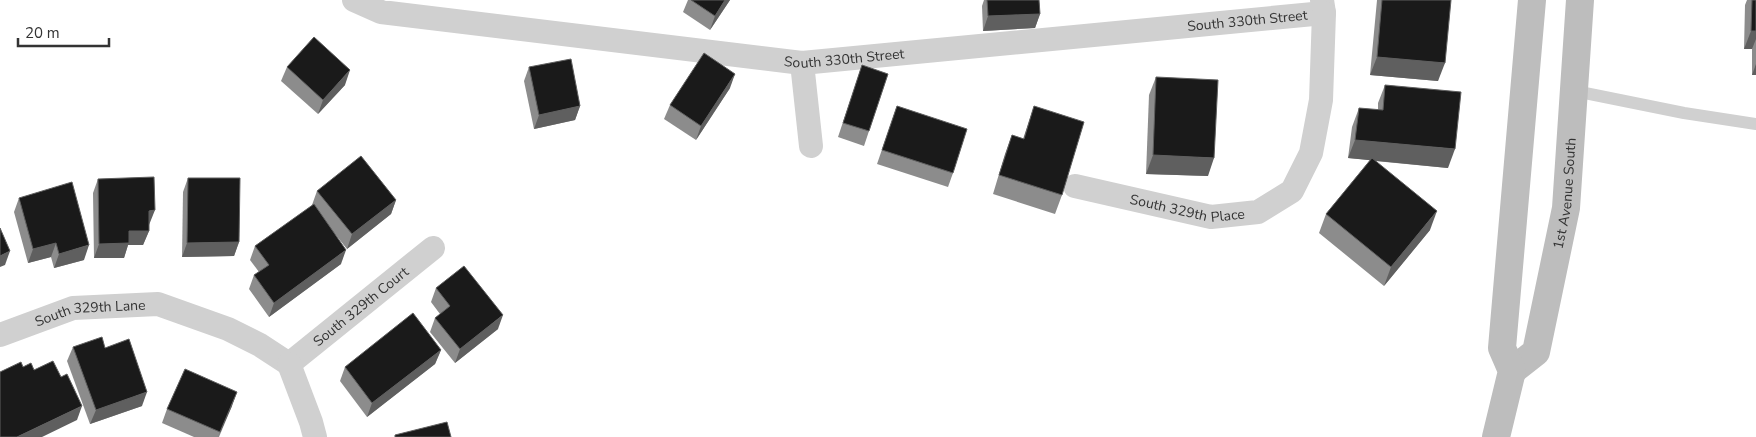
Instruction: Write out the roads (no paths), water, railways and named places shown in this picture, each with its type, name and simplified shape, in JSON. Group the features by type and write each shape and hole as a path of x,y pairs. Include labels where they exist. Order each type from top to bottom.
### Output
{"main road":[{"path":"1496,437 1512,371 1502,348 1532,0"},
{"name":"1st Avenue South","path":"1512,371 1536,352 1566,208 1580,0"}],"street":[{"name":"South 330th Street","path":"354,0 381,12 802,63 1323,6"},
{"name":"South 329th Place","path":"1075,186 1212,217 1258,212 1292,191 1311,152 1321,100 1323,6"},
{"path":"802,63 811,146"},
{"name":"South 329th Court","path":"288,364 433,248"},
{"name":"South 329th Lane","path":"0,335 73,308 158,304 228,329 260,345 288,364"},
{"path":"288,364 315,437"}],"lane":[{"path":"1575,91 1684,113 1756,124"}]}
